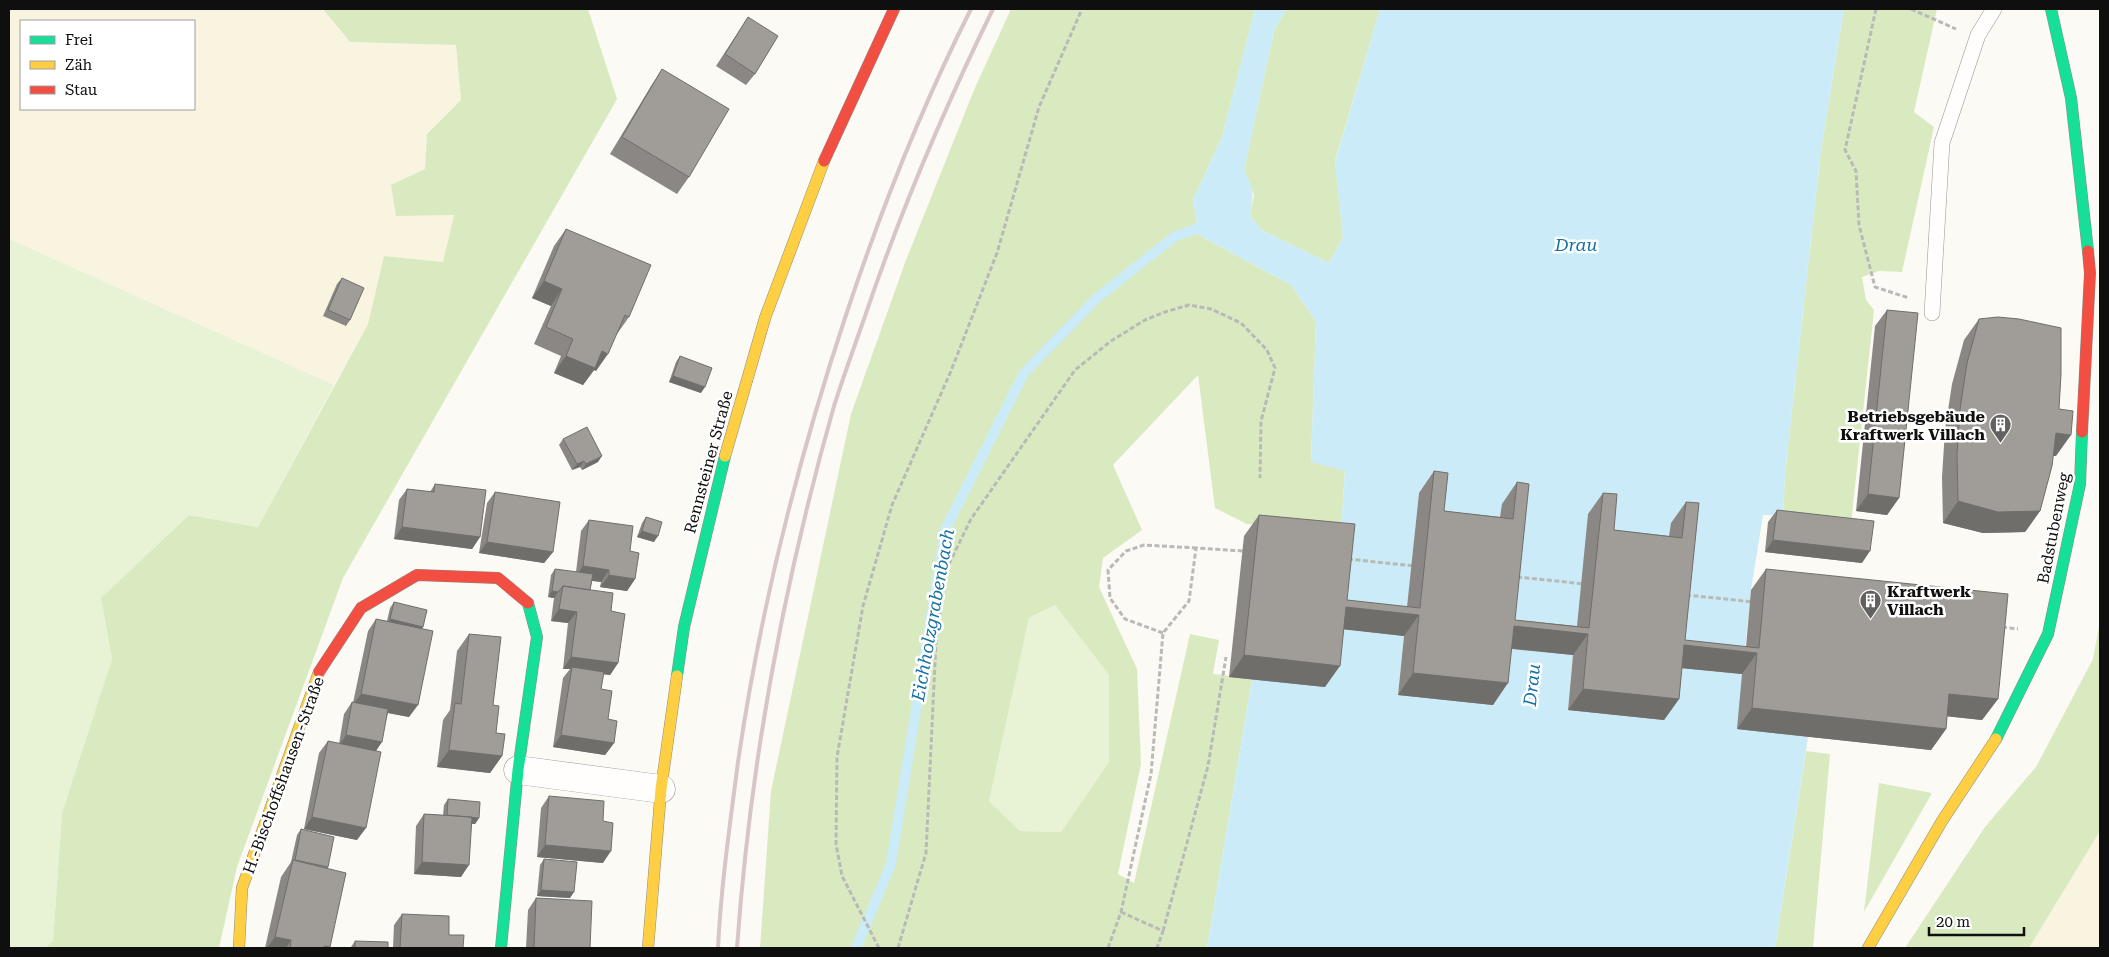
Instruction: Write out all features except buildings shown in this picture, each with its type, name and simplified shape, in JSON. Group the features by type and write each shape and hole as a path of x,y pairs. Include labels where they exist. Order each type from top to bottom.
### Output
{"street":[{"name":"Rennsteiner Straße","path":"648,948 661,789 684,627 722,466 765,318 821,167 894,9"},
{"name":"Badstubenweg","path":"1868,948 1942,821 1995,740 2048,634 2080,484 2090,273 2071,98 2051,9"},
{"name":"H.-Bischoffshausen-Straße","path":"239,948 242,888 318,674 361,608 417,575 498,578 528,602 538,636 518,770 501,948"},
{"path":"518,770 661,789"}],"lane":[{"path":"1932,309 1942,143 1978,35 1994,9"}],"path":[{"path":"878,948 842,876 836,844 837,766 863,606 892,504 952,371 996,253 1039,107 1082,9"},
{"path":"1876,9 1845,150 1856,171 1859,225 1875,286 1932,309"},
{"path":"1911,9 1951,28"},
{"path":"898,948 926,854 936,642 945,572 971,519 1075,370 1111,342 1145,320 1189,305 1211,309 1241,323 1267,350 1275,368 1261,421 1260,478"},
{"path":"1163,633 1125,618 1110,598 1108,570 1126,551 1144,545 1251,551"},
{"path":"1108,948 1121,912 1151,774 1163,633 1189,601 1196,548"},
{"path":"1344,559 1423,567"},
{"path":"1512,576 1590,585"},
{"path":"1679,594 1757,602"},
{"path":"1157,948 1208,766 1226,657"},
{"path":"1121,912 1163,931"}],"shaded area":[{"path":"9,9 323,9 350,42 456,45 461,100 427,134 425,169 396,215 454,214 443,262 384,256 368,324 334,385 9,239"},
{"path":"2100,831 2100,948 2029,948"}],"green space":[{"path":"323,9 588,9 617,99 343,578 237,867 219,948 45,948 53,941 62,813 112,659 101,598 189,515 258,527 368,324 384,256 443,262 454,215 396,216 391,185 425,169 427,134 461,100 456,45 350,42"},
{"path":"1011,9 1255,9 1222,137 1193,200 1199,235 1291,285 1316,321 1311,461 1345,470 1340,546 1325,529 1247,524 1215,508 1198,375 1113,465 1142,530 1103,558 1099,587 1137,669 1141,764 1118,874 1134,883 1190,634 1219,640 1213,674 1252,679 1207,948 760,948 771,791 851,414 906,260 974,90","holes":["1055,605 1109,675 1109,762 1061,832 1020,831 989,801 1029,618"]},
{"path":"1286,9 1380,9 1335,161 1343,237 1329,263 1261,230 1250,215 1254,195 1244,170 1274,31"},
{"path":"1844,9 1937,9 1914,112 1934,127 1902,272 1879,271 1862,277 1866,300 1874,310 1851,524 1783,515 1785,474 1821,150"},
{"path":"9,239 334,385 258,527 189,515 101,598 112,659 62,813 53,941 45,948 9,948"},
{"path":"1055,605 1109,675 1109,762 1061,832 1020,831 989,801 1029,618"},
{"path":"2100,621 2100,831 2029,948 1905,948 1985,827 2036,767 2093,659"},
{"path":"1806,751 1830,754 1813,948 1775,948"},
{"path":"1879,783 1932,793 1864,912"}],"water":[{"name":"Drau","path":"1255,9 1286,9 1274,31 1244,170 1250,182 1252,192 1250,215 1261,230 1329,263 1343,237 1335,162 1380,9 1844,9 1821,150 1785,474 1783,515 1763,515 1751,590 1743,669 1670,661 1667,559 1574,649 1500,641 1498,540 1429,533 1419,493 1405,630 1332,622 1345,471 1311,462 1316,321 1291,285 1199,235 1193,200 1222,137"},
{"name":"Drau","path":"1331,628 1404,636 1398,694 1493,705 1499,647 1573,655 1568,710 1663,720 1669,667 1742,674 1808,737 1775,948 1207,948 1252,679"}],"waterway":[{"name":"Eichholzgrabenbach","path":"856,948 891,864 945,530 1024,373 1097,298 1174,237 1210,224"}],"railway":[{"path":"718,948 726,855 747,706 769,593 796,482 845,318 872,239 918,122 971,9"},
{"path":"737,948 743,879 760,742 785,607 816,472 844,374 907,203 939,125 993,9"}],"traffic: fast":[{"path":"2051,9 2071,98 2088,251"},
{"path":"1996,739 2048,634 2080,484 2082,432"},
{"path":"677,676 684,627 725,456"},
{"path":"501,948 518,770 537,637 528,603"}],"traffic: slow":[{"path":"725,456 765,318 824,161"},
{"path":"239,948 242,888 319,672"},
{"path":"648,948 661,789 677,676"},
{"path":"1868,948 1942,821 1996,739"}],"traffic: jam":[{"path":"824,161 894,9"},
{"path":"2082,432 2090,273 2088,251"},
{"path":"319,672 361,608 417,575 498,578 528,603"}],"place":[{"name":"Betriebsgebäude Kraftwerk Villach","path":"2001,444"},
{"name":"Kraftwerk Villach","path":"1871,619"}]}
